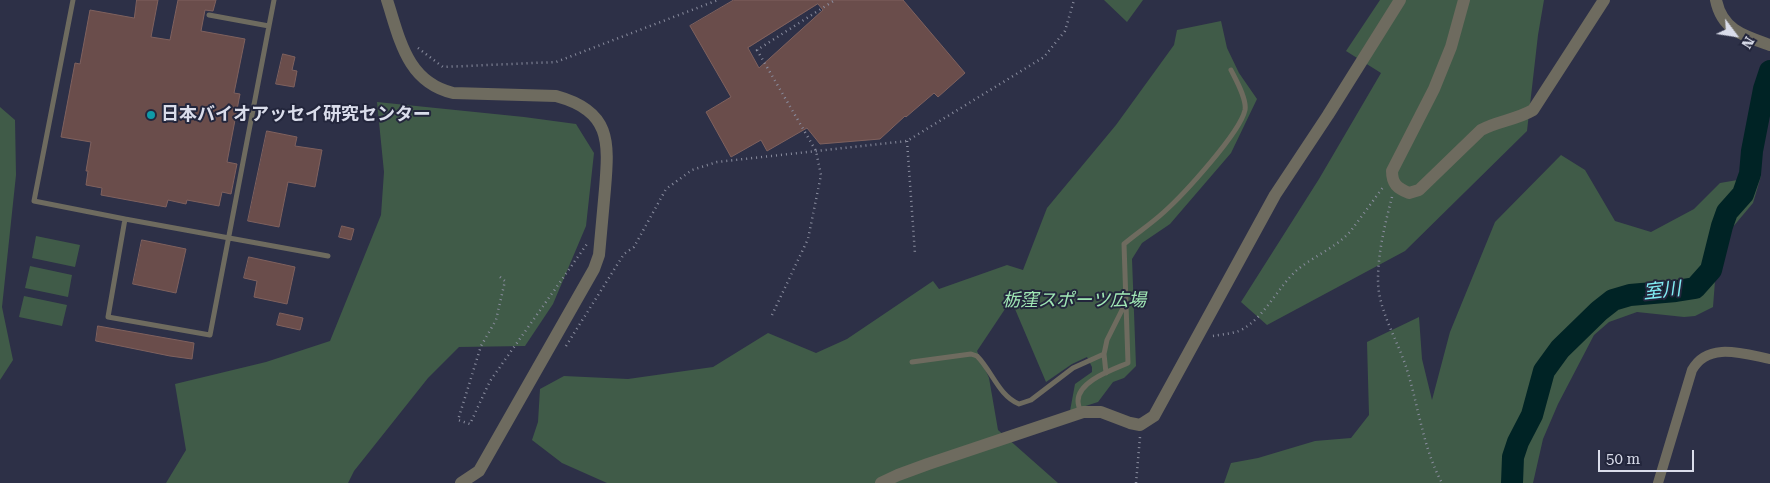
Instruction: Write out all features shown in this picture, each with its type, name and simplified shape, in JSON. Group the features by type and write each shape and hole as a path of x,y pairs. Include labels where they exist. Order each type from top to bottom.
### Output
{"street":[{"path":"386,0 404,53 413,68 426,82 440,90 453,93 556,96 578,104 595,118 605,134 607,156 602,223 599,255 594,269 479,471 461,483"},
{"path":"881,483 928,464 1080,413 1101,412 1140,425 1154,416 1275,195 1400,0"},
{"path":"1464,0 1451,47 1434,89 1392,171 1392,181 1395,186 1409,193 1419,190 1481,130 1491,124 1524,115 1533,110 1604,0"},
{"path":"1716,0 1719,13 1724,20 1741,34 1766,43"},
{"path":"1658,483 1692,370 1697,361 1705,355 1722,352 1770,359"}],"lane":[{"path":"73,0 34,201 328,256"},
{"path":"125,218 108,317 210,335 274,0"},
{"path":"209,15 269,26"},
{"path":"1080,413 1078,400 1081,391 1090,381 1128,363 1124,244 1164,212 1210,162 1234,132 1245,109 1241,90 1231,70"},
{"path":"1106,373 1104,354 1107,340 1126,302"},
{"path":"912,362 971,354 977,356 1007,396 1019,404 1031,400 1073,368 1104,354"}],"path":[{"path":"416,42 419,50 443,67 556,62 718,0"},
{"path":"772,315 808,239 821,175 816,151 757,50 835,0"},
{"path":"564,350 624,254 634,247 666,189 692,170 717,162 907,141 1044,57 1065,31 1074,0"},
{"path":"907,141 915,254"},
{"path":"1211,336 1246,328 1297,271 1315,256 1344,239 1384,186 1395,186 1381,242 1378,280 1380,302 1407,368 1432,464 1442,483"},
{"path":"500,277 505,281 496,320 481,346 458,420 470,424 490,381 602,223"},
{"path":"1136,483 1140,425"}],"green space":[{"path":"1104,0 1143,0 1127,22"},
{"path":"1380,0 1544,0 1527,131 1405,251 1267,325 1241,302 1319,179 1381,73 1346,51"},
{"name":"栃窪スポーツ広場","path":"1221,21 1227,48 1239,73 1257,99 1231,153 1170,224 1142,243 1132,259 1136,366 1124,378 1113,382 1098,402 1070,411 1075,384 1092,372 1092,367 1087,357 1072,364 1046,382 1015,309 1017,291 977,351 989,378 998,430 1058,483 607,483 562,463 532,440 538,422 540,389 564,376 628,379 713,367 768,333 816,353 847,339 933,281 939,289 1007,265 1023,270 1047,208 1116,125 1174,45 1177,30"},
{"path":"377,102 576,124 594,153 586,226 553,304 525,346 459,347 428,378 354,471 348,483 166,483 186,450 175,384 266,362 330,341 381,215 384,172"},
{"path":"0,107 15,120 16,175 2,307 13,360 0,380"},
{"path":"1561,155 1585,170 1615,221 1651,232 1694,209 1720,183 1761,176 1753,203 1732,228 1715,281 1713,307 1695,316 1684,317 1637,312 1609,322 1594,335 1558,404 1543,439 1533,483 1224,483 1231,463 1258,458 1315,441 1351,438 1369,415 1367,342 1419,317 1422,359 1432,400 1450,332 1495,222"},
{"path":"36,236 80,245 75,267 32,258"},
{"path":"30,266 72,275 68,297 25,288"},
{"path":"24,296 67,305 62,326 19,317"}],"building":[{"name":"日本バイオアッセイ研究センター","path":"137,0 158,0 151,37 170,40 178,0 216,0 213,11 205,10 201,31 245,39 234,93 240,94 227,162 237,164 231,194 222,192 219,206 187,200 186,204 168,200 166,207 101,195 102,188 86,185 88,171 86,171 91,142 61,137 75,63 80,64 90,10 134,18"},
{"path":"734,0 903,0 965,73 938,97 934,93 880,139 820,144 807,128 767,151 761,140 731,157 706,112 731,97 690,26","holes":["818,4 823,10 759,68 748,48"]},
{"path":"283,54 295,57 292,70 297,71 294,87 276,84"},
{"path":"267,131 297,137 295,146 322,150 315,187 288,182 279,227 248,221"},
{"path":"342,226 354,229 351,240 339,237"},
{"path":"142,240 186,249 176,293 133,284"},
{"path":"249,257 295,267 287,304 254,297 257,281 244,278"},
{"path":"280,313 303,318 300,330 277,325"},
{"path":"98,326 194,343 192,359 96,341"}],"waterway":[{"name":"室川","path":"1512,483 1513,457 1518,442 1532,415 1544,371 1560,349 1613,300 1630,295 1695,288 1711,270 1727,212 1743,194 1750,174 1752,151 1764,89 1770,71"}],"place":[{"name":"日本バイオアッセイ研究センター","path":"151,115"}]}
